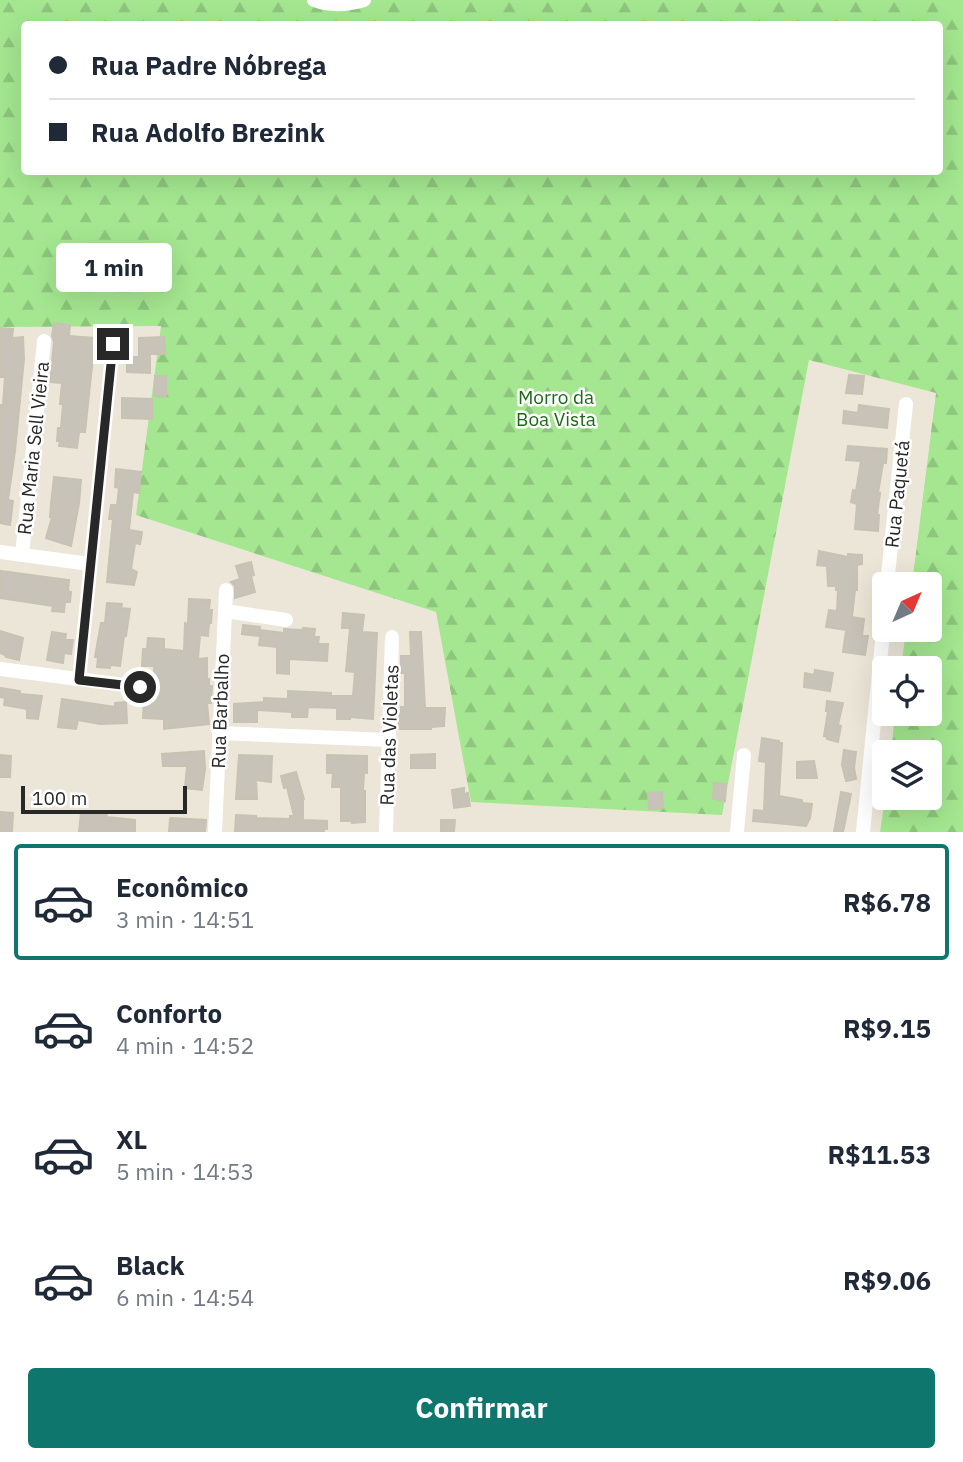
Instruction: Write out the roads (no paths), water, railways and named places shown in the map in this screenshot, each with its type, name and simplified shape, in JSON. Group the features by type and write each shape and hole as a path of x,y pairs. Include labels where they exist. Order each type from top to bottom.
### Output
{"street":[{"path":"314,0 333,4 364,0"},
{"name":"Rua Maria Sell Vieira","path":"22,555 44,341"},
{"path":"79,680 113,344"},
{"name":"Rua Paquetá","path":"888,572 906,404"},
{"path":"0,552 90,564"},
{"name":"Rua Barbalho","path":"215,832 226,590"},
{"path":"225,611 286,620"},
{"name":"Rua das Violetas","path":"386,832 392,637"},
{"path":"863,832 882,642"},
{"path":"0,669 140,687"},
{"path":"219,733 389,740"},
{"path":"737,832 744,755"}],"park label":[{"name":"Morro da Boa Vista","path":"556,408"}]}
